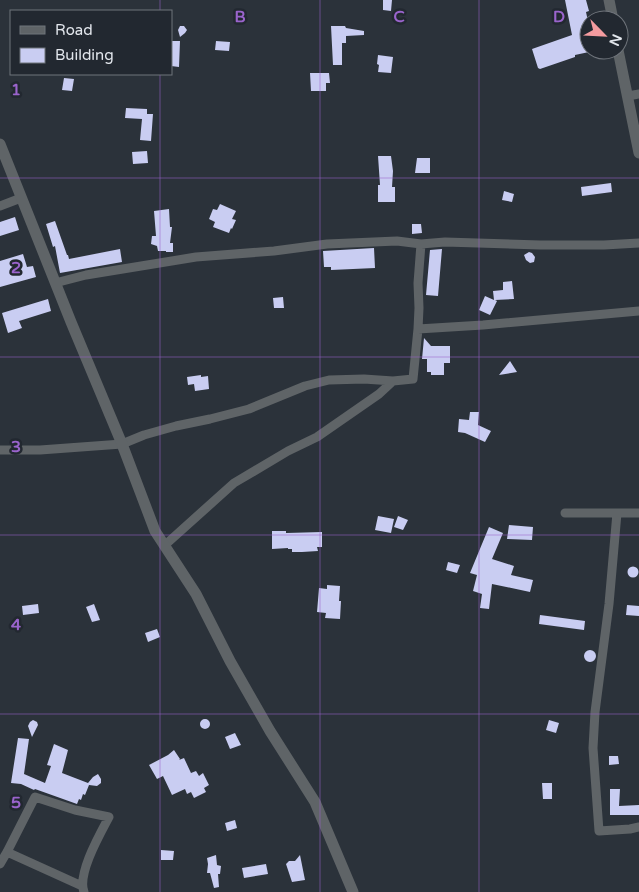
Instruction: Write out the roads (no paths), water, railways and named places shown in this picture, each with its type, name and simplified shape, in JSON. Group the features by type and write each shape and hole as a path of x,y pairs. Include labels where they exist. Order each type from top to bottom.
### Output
{"street":[{"path":"622,60 634,95 639,154"},
{"path":"0,144 2,158 21,198 122,444 155,531 196,594 230,661 270,731 315,802 353,892"},
{"path":"0,206 21,198"},
{"path":"55,282 206,256 326,244 397,241 421,244 445,242 604,245 639,242"},
{"path":"0,450 40,450 122,444 144,435 176,426 249,409 305,386 329,380 364,379 393,381 413,379 418,329 418,283 421,244"},
{"path":"418,329 639,311"},
{"path":"165,546 234,483 288,451 317,437 378,394 393,381"},
{"path":"565,513 639,513"},
{"path":"617,513 609,604 595,712 593,748 599,832 639,827"},
{"path":"0,864 34,798 75,810 109,817 88,858 83,889 7,852"}]}
